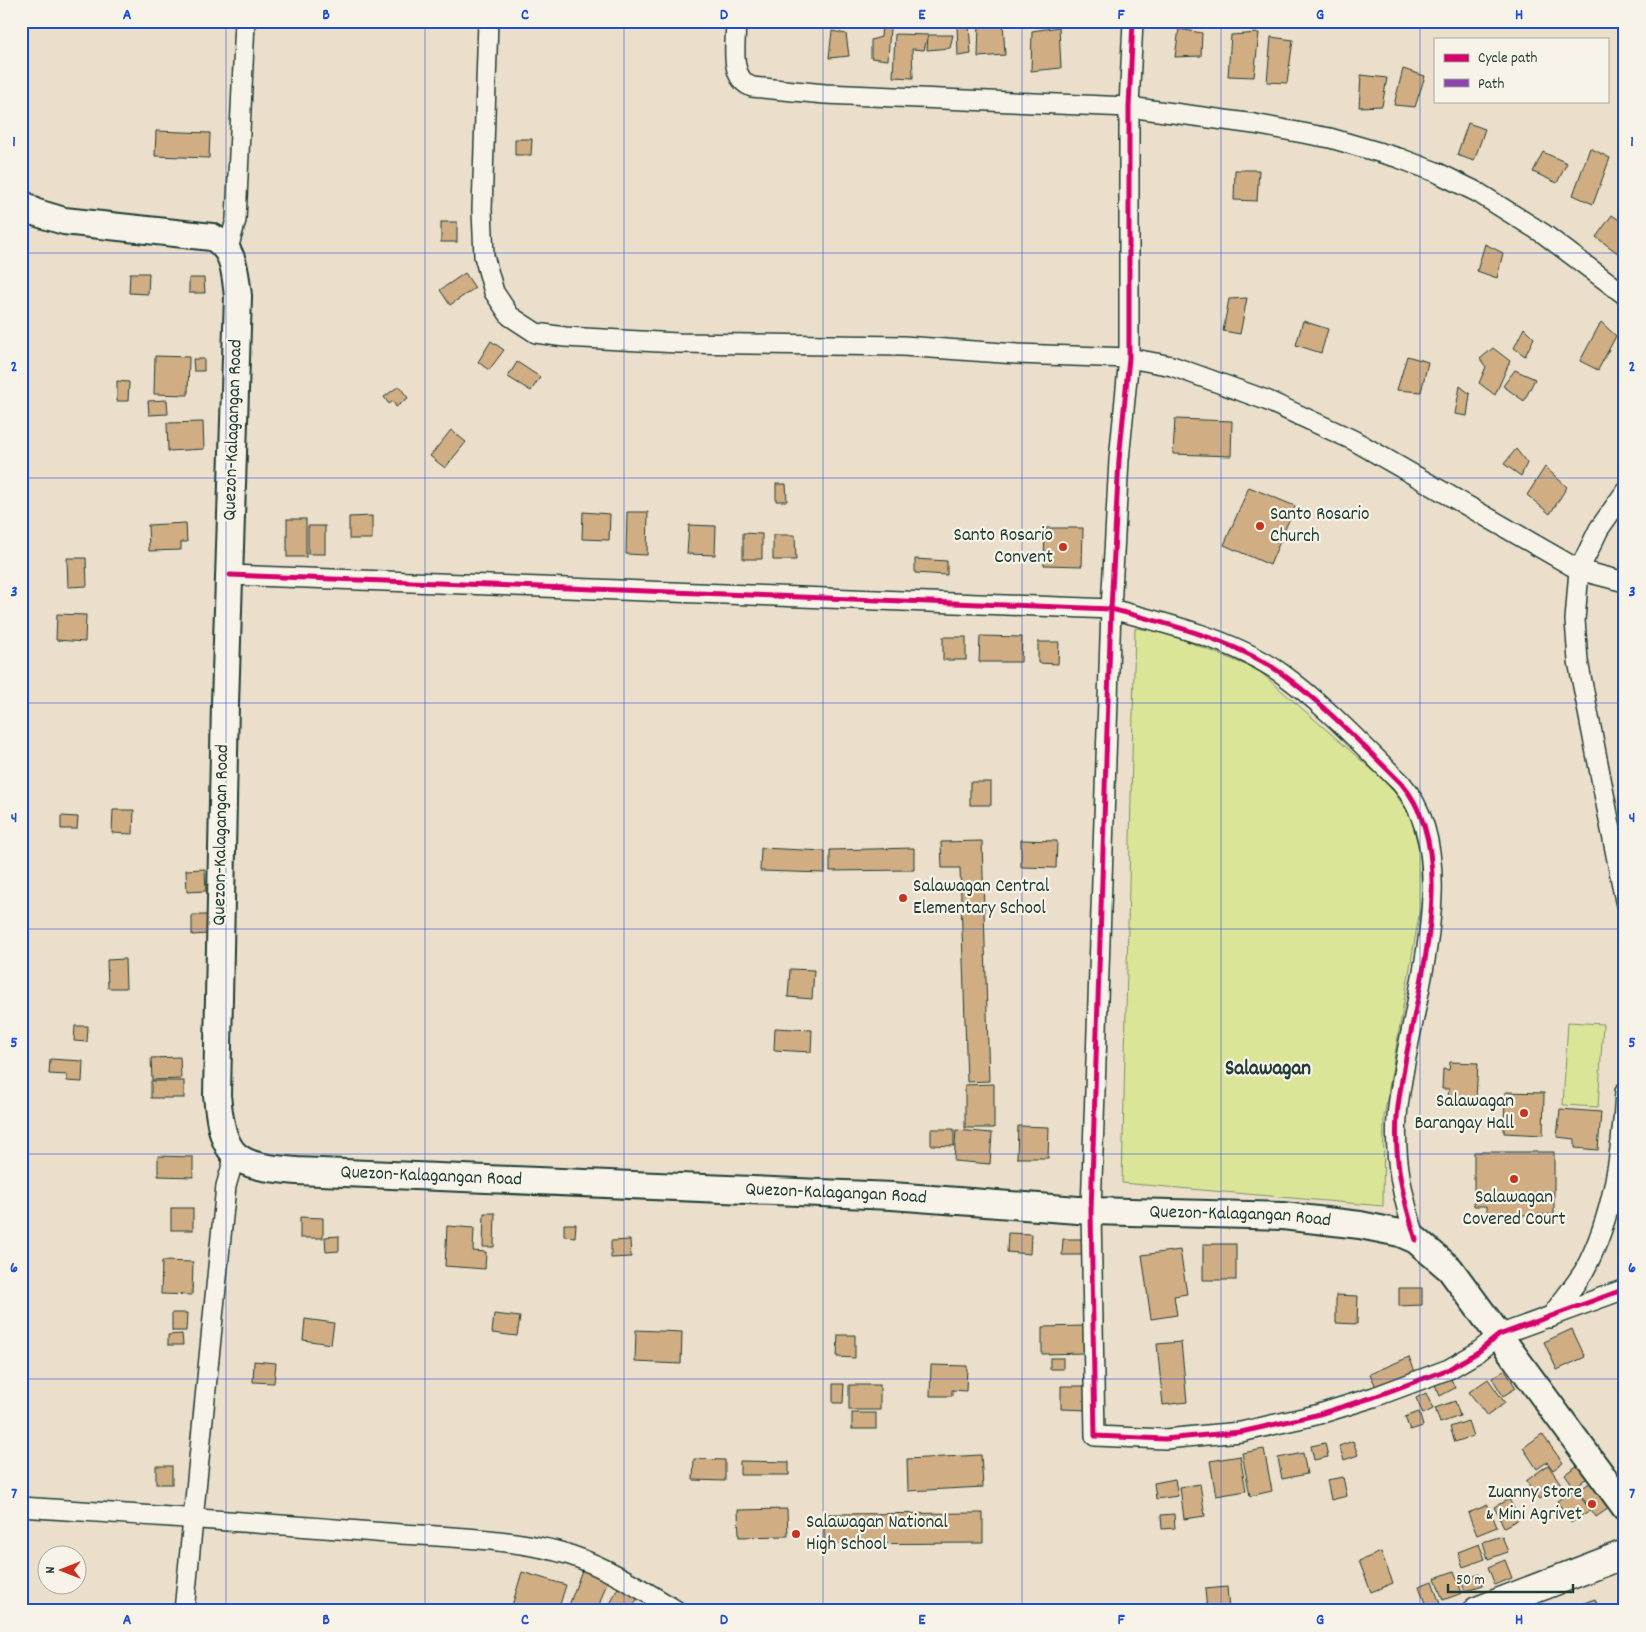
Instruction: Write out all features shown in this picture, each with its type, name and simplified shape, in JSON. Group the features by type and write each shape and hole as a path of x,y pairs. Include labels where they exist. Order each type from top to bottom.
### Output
{"highway":[{"path":"1477,1611 1625,1554"}],"main road":[{"path":"21,203 34,212 64,221 212,237 220,241 228,249"},
{"name":"Quezon-Kalagangan Road","path":"228,249 233,260 238,296 217,1095 220,1122 235,1156 248,1165 297,1171 882,1196 1091,1211 1283,1216 1360,1225 1400,1234 1416,1240 1450,1269 1625,1507"}],"street":[{"path":"228,249 236,220 246,21"},
{"path":"488,21 482,210 484,256 494,292 510,316 536,332 565,337 678,343 902,346 1016,354 1129,358 1172,366 1266,400 1345,436 1579,570 1625,582"},
{"path":"736,21 737,75 742,83 752,87 825,94 1129,107 1254,124 1330,138 1436,172 1477,192 1544,234 1625,295"},
{"path":"1133,21 1129,107 1129,358 1119,460 1111,609 1091,1211 1095,1436 1166,1439 1241,1432 1316,1415 1374,1397 1449,1369 1478,1352 1500,1335 1625,1289"},
{"path":"1625,492 1599,529 1579,570 1575,620 1578,661 1625,901"},
{"path":"230,575 1111,609 1193,632 1231,647 1279,672 1319,702 1401,783 1414,797 1423,817 1433,865 1433,890 1421,974 1404,1060 1397,1117 1396,1154 1401,1191 1416,1240"},
{"path":"1550,1318 1583,1271 1604,1226 1618,1169 1625,1092"},
{"path":"184,1611 226,1186 235,1156"},
{"path":"21,1508 192,1517 459,1538 530,1547 568,1554 598,1565 678,1611"}],"green space":[{"path":"1135,628 1164,632 1258,670 1378,775 1395,793 1411,817 1420,854 1422,898 1384,1117 1383,1206 1122,1183"},
{"path":"1568,1022 1603,1024 1598,1107 1563,1105"}],"building":[{"path":"979,21 1003,21 1005,55 978,57"},
{"path":"957,24 969,24 971,54 958,56"},
{"path":"882,25 890,27 888,60 871,58 871,40 881,37"},
{"path":"1059,27 1061,68 1031,71 1032,31"},
{"path":"1179,29 1202,33 1201,56 1175,57"},
{"path":"832,31 846,34 849,56 829,58"},
{"path":"1259,33 1254,77 1228,76 1231,35"},
{"path":"895,34 928,35 924,50 912,49 913,78 893,77"},
{"path":"928,35 953,35 950,48 927,50"},
{"path":"1271,37 1293,40 1287,83 1267,82"},
{"path":"1403,69 1425,76 1415,107 1394,105"},
{"path":"1361,75 1387,78 1382,106 1359,107"},
{"path":"1468,123 1485,129 1474,161 1457,155"},
{"path":"156,131 210,133 209,158 155,156"},
{"path":"515,139 532,139 531,155 515,155"},
{"path":"1590,148 1610,158 1593,204 1573,195"},
{"path":"1543,152 1567,163 1557,183 1533,172"},
{"path":"1235,170 1259,170 1257,201 1234,200"},
{"path":"1612,215 1625,224 1625,254 1623,257 1596,237"},
{"path":"441,222 457,222 457,242 441,242"},
{"path":"1485,244 1503,253 1497,278 1477,271"},
{"path":"130,273 149,273 148,294 129,293"},
{"path":"465,273 475,288 450,305 440,290"},
{"path":"189,278 204,278 205,293 189,293"},
{"path":"1247,298 1240,334 1223,331 1229,299"},
{"path":"1303,321 1328,329 1321,353 1296,345"},
{"path":"1601,322 1616,336 1598,370 1580,361"},
{"path":"1524,328 1534,338 1525,356 1514,348"},
{"path":"491,341 504,350 489,370 478,362"},
{"path":"1493,348 1510,361 1495,395 1479,383 1486,367 1480,359"},
{"path":"155,356 189,357 188,395 154,394"},
{"path":"1407,356 1428,362 1421,392 1397,390"},
{"path":"193,359 204,359 204,371 194,371"},
{"path":"517,362 540,377 531,391 508,377"},
{"path":"1515,370 1535,379 1524,401 1503,386"},
{"path":"117,381 129,382 128,401 117,401"},
{"path":"399,386 408,398 396,407 393,401 389,404 384,397"},
{"path":"1460,386 1470,394 1467,416 1455,414"},
{"path":"167,400 168,414 149,415 148,401"},
{"path":"1175,419 1232,421 1231,456 1173,454"},
{"path":"203,422 204,449 168,451 167,423"},
{"path":"451,430 466,442 445,468 430,456"},
{"path":"1516,449 1527,463 1521,476 1504,464"},
{"path":"1545,467 1567,487 1550,514 1527,495"},
{"path":"776,484 786,484 787,501 776,501"},
{"name":"Santo Rosario Church","path":"1249,487 1295,506 1270,565 1224,545"},
{"path":"583,512 610,514 609,540 582,539"},
{"path":"627,512 648,512 647,555 626,554"},
{"path":"372,516 372,539 349,539 349,517"},
{"path":"287,519 306,519 306,557 287,557"},
{"path":"186,523 187,542 181,542 181,550 149,551 148,525"},
{"path":"689,525 716,526 715,555 687,554"},
{"path":"308,526 325,526 325,554 308,554"},
{"name":"Santo Rosario Convent","path":"1045,528 1083,528 1082,566 1044,565"},
{"path":"743,533 762,534 762,559 743,559"},
{"path":"773,535 795,535 796,560 773,560"},
{"path":"67,558 86,558 87,586 68,587"},
{"path":"915,559 947,561 947,575 915,573"},
{"path":"57,614 86,615 85,642 56,640"},
{"path":"980,636 1022,637 1021,662 979,662"},
{"path":"943,637 966,637 966,660 943,660"},
{"path":"1038,642 1059,642 1058,664 1038,663"},
{"path":"970,782 991,782 991,805 970,805"},
{"path":"113,810 134,810 133,834 112,833"},
{"path":"61,816 78,817 77,829 61,829"},
{"path":"1021,840 1057,841 1056,868 1021,867"},
{"path":"982,841 989,1081 967,1082 960,868 942,868 941,842"},
{"path":"761,848 825,851 825,873 760,871"},
{"path":"914,848 914,870 830,871 830,850"},
{"path":"205,869 206,891 187,892 186,870"},
{"path":"192,915 208,915 208,934 192,935"},
{"path":"125,959 126,988 108,988 107,960"},
{"path":"790,969 814,970 812,999 788,997"},
{"path":"75,1026 88,1026 87,1042 74,1041"},
{"path":"775,1028 812,1030 811,1052 774,1050"},
{"path":"180,1057 181,1079 152,1080 151,1058"},
{"path":"50,1059 83,1061 82,1082 67,1081 67,1075 49,1074"},
{"path":"1450,1062 1478,1063 1476,1099 1448,1098 1449,1089 1442,1089 1443,1069 1449,1070"},
{"path":"151,1081 184,1081 184,1098 151,1098"},
{"path":"994,1084 994,1128 965,1128 965,1085"},
{"name":"Salawagan Barangay Hall","path":"1505,1092 1544,1093 1543,1135 1504,1133"},
{"path":"1560,1109 1601,1112 1598,1150 1575,1148 1575,1139 1557,1137"},
{"path":"1018,1126 1049,1127 1048,1158 1017,1158"},
{"path":"931,1129 954,1129 954,1146 931,1145"},
{"path":"956,1130 992,1133 990,1164 954,1161"},
{"name":"Salawagan Covered Court","path":"1474,1152 1554,1152 1554,1215 1487,1215 1487,1206 1474,1206"},
{"path":"158,1156 193,1157 193,1177 158,1176"},
{"path":"171,1208 193,1208 193,1230 171,1230"},
{"path":"484,1213 495,1213 494,1247 483,1247"},
{"path":"300,1217 323,1218 323,1238 300,1238"},
{"path":"564,1224 576,1224 575,1237 564,1236"},
{"path":"447,1226 474,1228 473,1251 486,1252 485,1269 445,1266"},
{"path":"1008,1233 1031,1234 1030,1254 1007,1252"},
{"path":"339,1236 339,1251 326,1252 325,1237"},
{"path":"1063,1239 1084,1239 1084,1255 1062,1255"},
{"path":"630,1240 631,1257 611,1258 611,1241"},
{"path":"1203,1244 1236,1244 1236,1280 1203,1280"},
{"path":"1180,1250 1187,1294 1174,1296 1177,1315 1151,1319 1142,1255"},
{"path":"162,1261 193,1262 192,1295 161,1294"},
{"path":"1399,1288 1422,1288 1422,1305 1399,1306"},
{"path":"1336,1295 1358,1296 1357,1324 1336,1323"},
{"path":"172,1313 187,1313 186,1331 172,1331"},
{"path":"494,1314 520,1317 517,1336 492,1333"},
{"path":"305,1319 334,1323 331,1344 303,1340"},
{"path":"1085,1326 1086,1353 1042,1354 1042,1327"},
{"path":"1572,1329 1585,1357 1557,1370 1544,1342"},
{"path":"636,1330 682,1332 681,1364 635,1362"},
{"path":"182,1334 183,1345 168,1345 168,1335"},
{"path":"838,1335 855,1335 855,1358 837,1357"},
{"path":"1181,1342 1187,1402 1163,1405 1157,1344"},
{"path":"1409,1357 1416,1374 1378,1391 1370,1374"},
{"path":"1050,1358 1063,1358 1063,1369 1050,1369"},
{"path":"254,1361 276,1363 274,1383 253,1382"},
{"path":"931,1365 967,1366 966,1391 952,1390 952,1396 930,1396"},
{"path":"1505,1370 1516,1388 1503,1396 1492,1378"},
{"path":"1450,1377 1455,1388 1440,1396 1435,1385"},
{"path":"1488,1379 1505,1403 1487,1416 1469,1392"},
{"path":"833,1384 844,1384 843,1403 833,1403"},
{"path":"849,1385 880,1385 880,1410 849,1410"},
{"path":"1061,1386 1087,1386 1087,1410 1061,1409"},
{"path":"1426,1393 1433,1409 1423,1414 1416,1398"},
{"path":"1455,1401 1460,1416 1440,1423 1435,1408"},
{"path":"1419,1412 1423,1426 1410,1430 1405,1417"},
{"path":"852,1413 876,1413 876,1429 852,1429"},
{"path":"1468,1421 1473,1436 1455,1442 1450,1427"},
{"path":"1542,1434 1563,1463 1553,1470 1547,1462 1537,1469 1523,1448"},
{"path":"1353,1441 1358,1455 1344,1460 1339,1446"},
{"path":"1325,1443 1328,1457 1314,1460 1311,1446"},
{"path":"1264,1449 1272,1491 1250,1496 1242,1453"},
{"path":"1303,1453 1307,1474 1282,1479 1278,1458"},
{"path":"981,1455 983,1487 908,1491 907,1459"},
{"path":"1240,1456 1246,1491 1216,1496 1210,1461"},
{"path":"694,1459 725,1460 725,1481 693,1480"},
{"path":"740,1461 789,1462 789,1475 740,1475"},
{"path":"1584,1461 1593,1474 1574,1487 1565,1474"},
{"path":"1548,1465 1561,1484 1540,1499 1526,1481"},
{"path":"156,1466 172,1466 172,1484 156,1484"},
{"path":"1343,1477 1347,1496 1331,1500 1327,1480"},
{"path":"1175,1479 1178,1496 1156,1499 1154,1483"},
{"path":"1594,1480 1612,1506 1596,1517 1578,1491"},
{"path":"1200,1484 1205,1516 1184,1519 1180,1487"},
{"path":"1575,1489 1590,1510 1571,1523 1557,1501"},
{"path":"1509,1499 1519,1519 1504,1527 1494,1507"},
{"path":"1488,1505 1497,1527 1477,1535 1468,1513"},
{"path":"787,1509 788,1536 739,1537 738,1510"},
{"path":"983,1513 983,1543 824,1544 824,1514"},
{"path":"1174,1514 1175,1528 1162,1529 1161,1515"},
{"path":"1502,1536 1508,1552 1488,1559 1483,1542"},
{"path":"1479,1544 1485,1559 1463,1567 1458,1552"},
{"path":"1381,1552 1393,1583 1371,1592 1359,1561"},
{"path":"1505,1560 1512,1578 1495,1585 1488,1567"},
{"path":"582,1570 608,1579 597,1611 567,1611"},
{"path":"1454,1571 1462,1593 1443,1600 1435,1578"},
{"path":"522,1572 566,1585 558,1611 511,1609"},
{"path":"1479,1574 1483,1585 1465,1591 1461,1581"},
{"path":"1432,1581 1440,1604 1427,1609 1419,1586"},
{"path":"620,1583 640,1593 631,1611 607,1611"},
{"path":"1227,1587 1229,1611 1207,1611 1205,1589"},
{"path":"1595,1599 1600,1611 1576,1611 1575,1606"}],"marked path":[{"path":"1622,293 1625,289"}],"cycle path":[{"path":"1133,21 1129,107 1129,358 1119,460 1111,609 1091,1211 1095,1436 1165,1439 1241,1432 1316,1415 1374,1397 1449,1369 1478,1352 1499,1335 1625,1289"},
{"path":"230,575 1111,609 1199,634 1262,661 1297,685 1357,740 1401,783 1421,816 1430,855 1432,898 1428,944 1402,1078 1396,1133 1400,1179 1416,1240"}],"place":[{"name":"Santo Rosario Church","path":"1260,526"},
{"name":"Santo Rosario Convent","path":"1063,547"},
{"name":"Salawagan Central Elementary School","path":"903,898"},
{"name":"Salawagan Barangay Hall","path":"1524,1113"},
{"name":"Salawagan Covered Court","path":"1514,1179"},
{"name":"Zuanny Store & Mini Agrivet","path":"1592,1504"},
{"name":"Salawagan National High School","path":"796,1534"}],"district":[{"name":"Salawagan","path":"1268,1070"}]}
